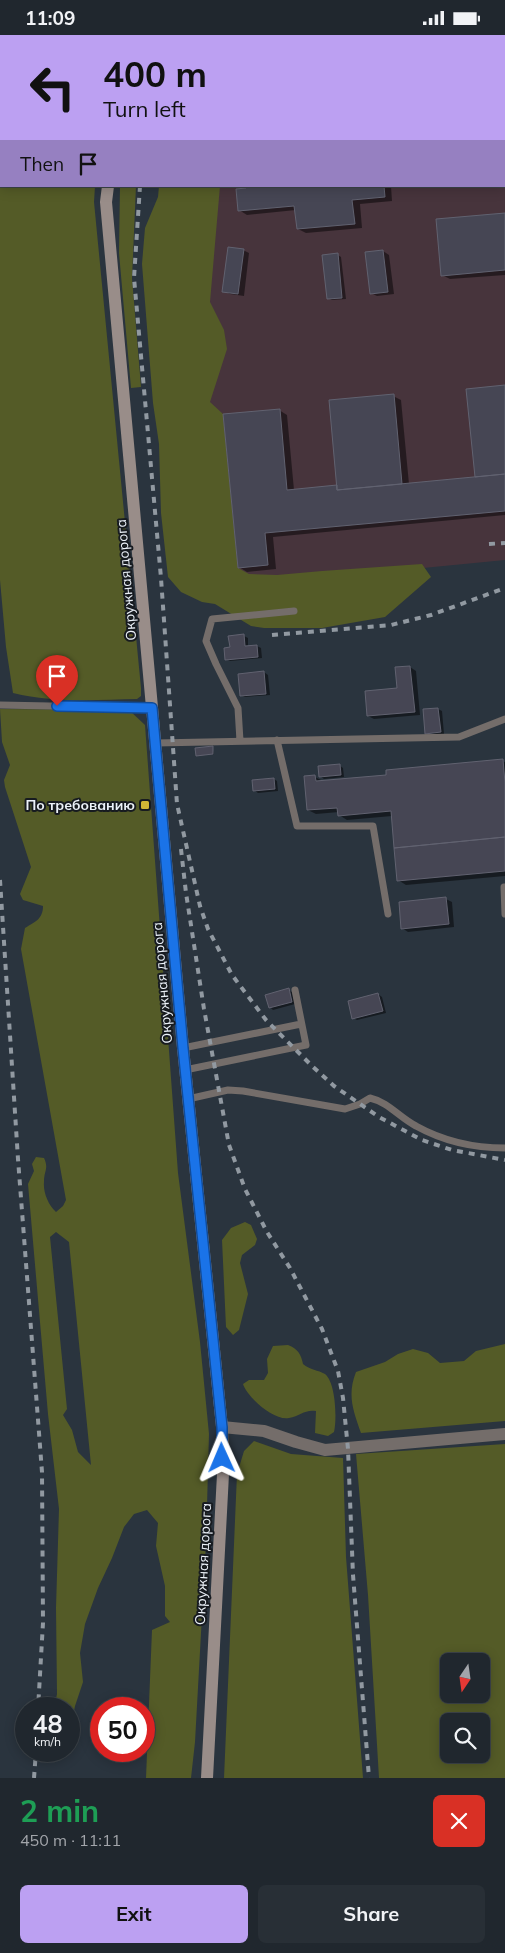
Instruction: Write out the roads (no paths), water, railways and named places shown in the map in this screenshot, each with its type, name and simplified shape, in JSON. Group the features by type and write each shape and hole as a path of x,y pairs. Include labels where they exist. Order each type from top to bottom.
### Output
{"main road":[{"name":"Окружная дорога","path":"108,187 106,202 185,1070 222,1427 222,1484 207,1778"}],"street":[{"path":"222,1427 264,1431 324,1450 505,1435"}],"lane":[{"path":"240,741 238,709 206,641 212,619 294,611"},
{"path":"0,705 152,708"},
{"path":"156,743 459,737 505,719"},
{"path":"277,740 297,826 373,826 388,914"},
{"path":"504,887 505,914"},
{"path":"185,1070 306,1045 294,990"},
{"path":"183,1048 301,1024"},
{"path":"188,1099 228,1090 345,1109 370,1098 380,1101 415,1126 444,1139 486,1148 505,1148"}],"railway":[{"path":"140,187 134,278 161,578 177,804 200,906 208,929 232,975 266,1020 334,1086 379,1117 422,1140 452,1150 505,1160"},
{"path":"489,544 505,543"},
{"path":"272,635 391,625 431,615 505,588"},
{"path":"181,849 204,1009 229,1145 245,1189 322,1329 338,1371 343,1398 348,1449 353,1575 369,1778"},
{"path":"0,880 18,1159 42,1472 43,1623 39,1697"},
{"path":"34,1778 35,1762"}],"place":[{"name":"По требованию","path":"145,805"}]}
